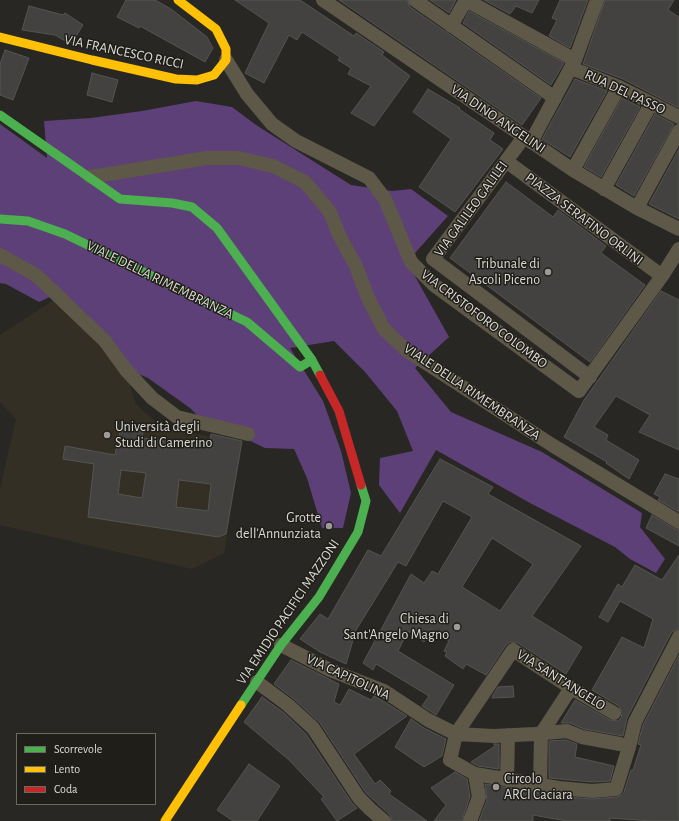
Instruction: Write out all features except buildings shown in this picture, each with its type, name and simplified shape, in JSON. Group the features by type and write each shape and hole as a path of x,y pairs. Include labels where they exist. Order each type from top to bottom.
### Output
{"street":[{"path":"178,0 216,29 226,49 226,60"},
{"name":"VIA DINO ANGELINI","path":"323,0 573,170 638,208 679,229"},
{"path":"415,0 555,98"},
{"path":"451,26 466,0"},
{"name":"RUA DEL PASSO","path":"466,0 573,64 679,117"},
{"name":"VIA GALILEO GALILEI","path":"590,377 433,260 506,161 528,140 555,98 573,64 597,0"},
{"name":"VIA FRANCESCO RICCI","path":"0,37 176,79 197,80 214,75 226,60"},
{"name":"VIA CRISTOFORO COLOMBO","path":"226,60 247,94 272,124 296,141 369,178 385,199 411,262 434,285 579,391 590,377"},
{"path":"573,170 619,88"},
{"path":"604,189 651,104"},
{"path":"0,115 120,199 172,203 192,207 217,228 312,360"},
{"path":"638,208 679,131"},
{"name":"VIALE DELLA RIMEMBRANZA","path":"90,177 208,158 239,158 273,166 305,182 330,212 339,235 356,266 368,298 384,329 406,350 552,445 679,522"},
{"name":"PIAZZA SERAFINO ORLINI","path":"506,161 662,276"},
{"name":"VIALE DELLA RIMEMBRANZA","path":"0,219 28,221 65,234 248,322 300,367 312,360"},
{"path":"590,377 662,276 679,249"},
{"path":"0,255 36,275 105,341 126,370 152,398 177,416 248,434"},
{"name":"VIA EMIDIO PACIFICI MAZZONI","path":"165,821 281,645 319,597 358,532 366,501 340,411 312,360"},
{"path":"620,744 582,737 567,731 541,734 494,736 456,734 450,760 475,774 507,780 592,791 616,789 635,722 679,637"},
{"name":"VIA CAPITOLINA","path":"281,645 330,670 384,691 428,720 456,734"},
{"name":"VIA SANT'ANGELO","path":"456,734 513,650 571,688 614,713"},
{"path":"257,682 288,705 313,728 348,784 370,810 384,821"},
{"path":"540,785 541,734 571,688"},
{"path":"507,780 508,735"},
{"path":"470,821 479,797 475,774"}],"shaded area":[{"path":"196,101 232,107 256,125 351,185 392,191 411,189 448,216 407,262 449,337 415,368 451,412 542,452 642,513 640,527 665,559 656,573 630,559 615,547 530,503 436,450 400,513 379,485 380,458 413,451 397,411 365,372 334,341 290,348 323,401 341,451 351,493 343,528 322,528 307,478 294,449 265,448 238,435 210,428 190,408 148,378 129,370 56,294 39,302 6,284 0,283 0,124 47,158 44,121 91,118 142,111"},
{"name":"Università degli Studi di Camerino","path":"57,298 127,373 135,403 163,429 242,441 224,553 192,569 0,525 0,489 16,419 0,402 0,335"}],"traffic: fast":[{"path":"0,115 120,199 172,203 192,207 217,228 312,360 320,375"},
{"path":"0,219 28,221 65,234 247,322 300,367 312,360"},
{"path":"241,705 281,645 319,597 358,532 366,501 361,485"}],"traffic: slow":[{"path":"0,37 176,79 197,80 214,75 226,60 226,49 216,29 178,0"},
{"path":"165,821 241,705"}],"traffic: jam":[{"path":"320,375 339,411 361,485"}],"place":[{"name":"Tribunale di Ascoli Piceno","path":"548,272"},
{"name":"Università degli Studi di Camerino","path":"107,435"},
{"name":"Grotte dell'Annunziata","path":"329,526"},
{"name":"Chiesa di Sant'Angelo Magno","path":"457,627"},
{"name":"Circolo ARCI Caciara","path":"496,787"}]}
